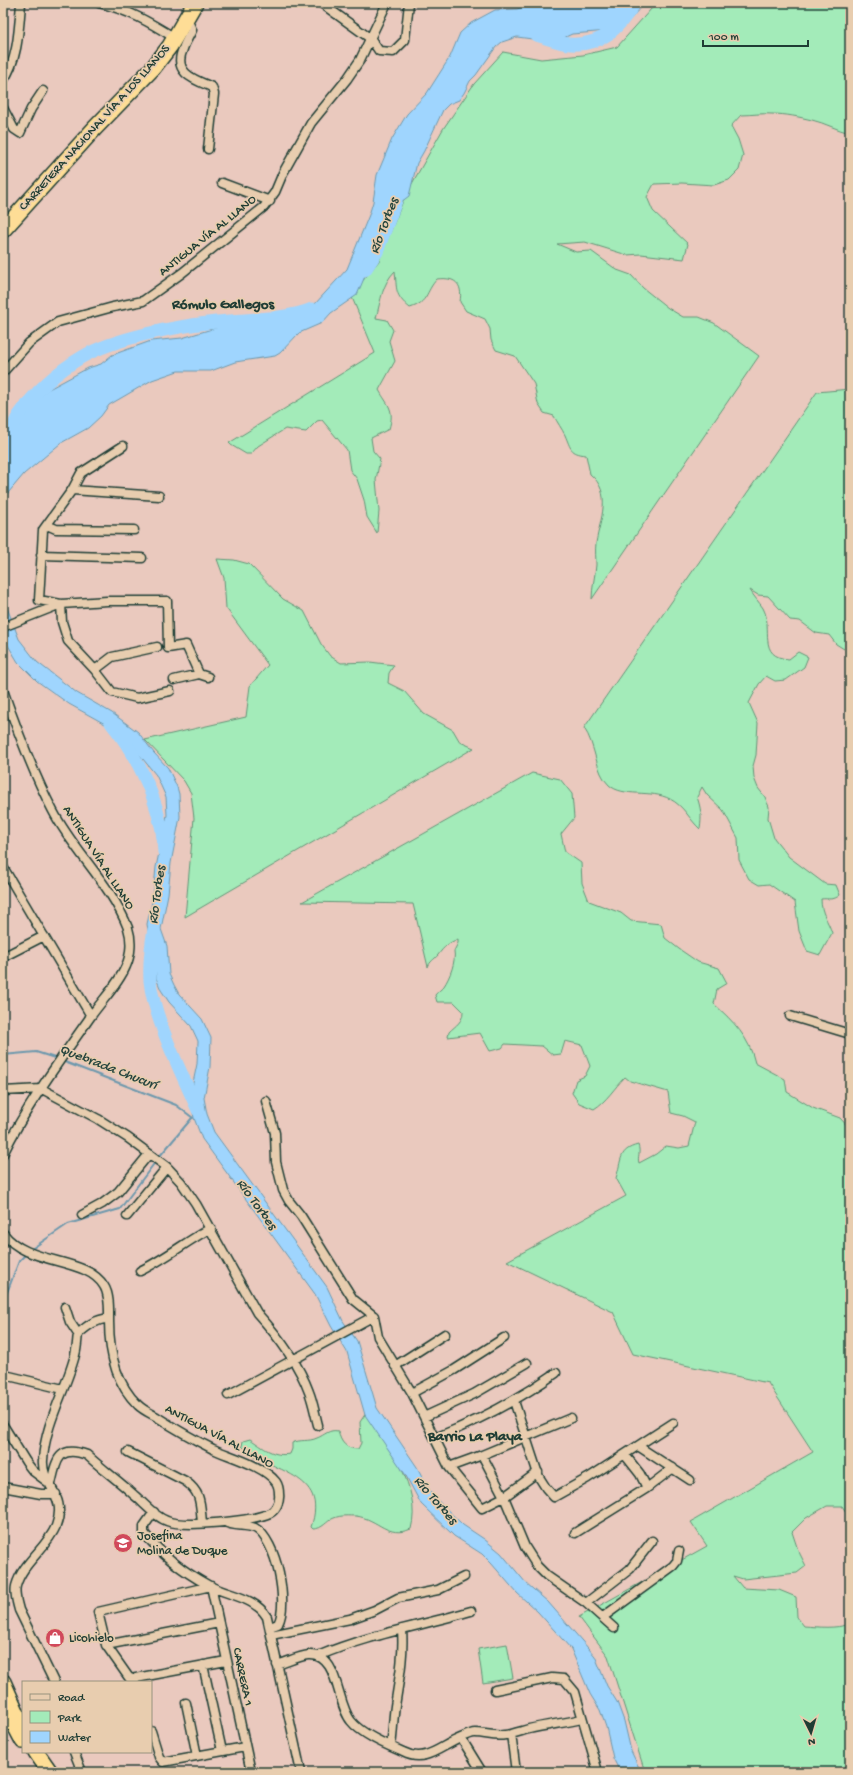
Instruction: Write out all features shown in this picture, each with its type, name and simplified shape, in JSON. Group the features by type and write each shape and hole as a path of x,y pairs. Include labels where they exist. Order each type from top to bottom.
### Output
{"highway":[{"name":"CARRETERA NACIONAL VÍA A LOS LLANOS","path":"3,230 95,128 153,68 175,38 195,3"},
{"path":"3,1682 22,1725"},
{"path":"3,1699 22,1739"},
{"path":"30,1753 42,1772"},
{"path":"37,1753 50,1772"}],"street":[{"path":"3,81 11,70 21,3"},
{"path":"99,3 117,7 147,20 175,38"},
{"path":"321,3 371,39 379,51 393,52 405,40 409,3"},
{"name":"ANTIGUA VÍA AL LLANO","path":"3,372 29,343 58,322 113,307 143,301 182,274 270,201 283,173 311,123 347,80 360,60 388,3"},
{"path":"187,19 192,30 189,40 183,48 180,58 181,65 185,74 194,80 212,87 214,94 208,149"},
{"path":"3,108 14,129 20,133 31,109 43,91"},
{"path":"222,184 270,201"},
{"path":"123,446 81,473 72,490 43,530 39,600 61,604 107,601 166,601 168,648 186,645 199,674"},
{"path":"72,490 159,496"},
{"path":"46,525 56,529 134,530"},
{"path":"41,555 142,558"},
{"path":"3,626 61,604"},
{"path":"61,604 62,622 68,641 95,670 112,692 137,698 170,691"},
{"path":"95,670 112,657 157,648"},
{"path":"174,680 199,674 208,677"},
{"name":"ANTIGUA VÍA AL LLANO","path":"3,690 53,811 77,850 107,889 120,910 129,930 130,950 126,966 111,992 91,1016 53,1070 3,1154"},
{"path":"3,867 91,1016"},
{"path":"3,958 44,936"},
{"path":"790,1016 850,1034"},
{"path":"3,1090 42,1089 98,1119 128,1138 167,1167 181,1182 210,1228 257,1313 293,1359 310,1393 318,1425"},
{"path":"266,1101 275,1133 276,1162 283,1190 352,1298 374,1316 378,1337 412,1393 449,1467 482,1508 504,1497 538,1472"},
{"path":"82,1214 102,1204 118,1192 149,1154"},
{"path":"127,1216 167,1167"},
{"path":"140,1270 152,1265 210,1228"},
{"name":"ANTIGUA VÍA AL LLANO","path":"3,1233 7,1239 23,1250 42,1258 77,1267 94,1275 105,1287 109,1318 109,1336 114,1367 122,1384 138,1406 164,1422 213,1448 257,1468 276,1482 279,1488 280,1496 278,1503 271,1513 224,1522 185,1524 167,1522 87,1455 76,1451 65,1453 58,1459 51,1484"},
{"path":"65,1307 70,1322 78,1334"},
{"path":"228,1395 374,1316"},
{"path":"54,1681 45,1661 28,1632 15,1598 16,1586 22,1574 56,1527 60,1514 56,1494 44,1472 43,1460 47,1437 75,1355 78,1334 87,1325 97,1320 109,1318"},
{"path":"395,1366 445,1334"},
{"path":"412,1393 454,1370 504,1338"},
{"path":"424,1417 474,1394 527,1363"},
{"path":"434,1438 468,1425 514,1401 556,1374"},
{"path":"5,1375 63,1389"},
{"path":"514,1401 538,1472 546,1488 554,1497 624,1455 673,1423"},
{"path":"449,1467 527,1437 571,1418"},
{"path":"3,1425 29,1467 51,1484"},
{"path":"638,1446 690,1480"},
{"path":"128,1452 185,1481 193,1488 200,1497 202,1523"},
{"path":"482,1455 504,1497 525,1547 537,1566 548,1576 586,1603 614,1628"},
{"path":"624,1455 640,1474 647,1488"},
{"path":"575,1533 647,1488 673,1468"},
{"path":"3,1487 41,1494 56,1494"},
{"path":"154,1512 144,1526 144,1533 164,1553 193,1577 259,1606 267,1617 301,1772"},
{"path":"224,1522 230,1525 255,1528 262,1536 275,1557 280,1578 282,1614 278,1624 271,1631"},
{"path":"586,1603 630,1569 652,1540"},
{"path":"603,1617 661,1573 673,1566 677,1561 679,1551"},
{"path":"271,1631 350,1619 375,1610 398,1598 438,1590 464,1577"},
{"path":"211,1586 98,1612 106,1645 132,1680 226,1660"},
{"name":"CARRERA 1","path":"211,1586 250,1772"},
{"path":"318,1656 356,1641 471,1611"},
{"path":"106,1645 218,1623"},
{"path":"392,1746 395,1707 402,1659 402,1629"},
{"path":"277,1665 308,1655 318,1656 326,1660 331,1668 344,1710 357,1728 405,1753 418,1757 428,1755 461,1738 475,1733 489,1736 505,1736 546,1725 582,1719"},
{"path":"203,1665 222,1752"},
{"path":"495,1690 552,1678 564,1679 575,1692 598,1772"},
{"path":"186,1703 197,1756"},
{"path":"152,1734 159,1757 163,1762 245,1747"},
{"path":"511,1734 516,1772"},
{"path":"461,1738 482,1772"},
{"path":"74,1753 82,1772"}],"green space":[{"path":"653,3 850,3 850,133 817,121 792,116 768,114 741,115 731,126 738,139 743,155 739,170 729,180 714,185 682,183 654,184 647,197 653,211 688,244 684,259 641,254 627,255 585,242 557,244 576,252 591,251 617,270 631,275 643,288 668,308 683,317 699,317 714,323 759,356 592,599 596,565 596,543 603,507 601,489 597,481 590,474 586,455 572,450 554,416 544,413 538,404 534,384 515,356 496,350 491,340 490,329 485,319 466,311 460,302 461,295 459,286 453,280 437,279 424,300 416,306 410,308 401,299 397,291 395,271 387,281 382,293 376,318 387,320 393,330 389,341 395,361 379,390 390,408 391,422 389,429 371,438 373,451 380,459 376,480 379,511 377,533 367,517 364,500 357,479 350,470 347,450 322,420 317,421 306,432 285,429 258,446 251,454 246,454 231,445 229,443 375,353 351,295 379,261 405,196 443,129 474,84 503,52 541,59 583,55 617,47 652,8"},
{"path":"850,389 850,645 844,649 836,644 829,635 816,633 800,621 790,620 768,596 758,595 750,590 763,608 766,616 769,647 773,653 779,657 789,659 798,652 808,657 804,667 786,680 775,681 766,676 759,684 749,703 758,723 756,755 753,766 754,778 769,807 768,818 774,838 789,857 825,884 836,885 840,895 833,899 821,899 823,913 832,933 820,955 807,951 799,931 795,902 769,884 759,885 749,879 739,860 738,838 723,810 707,795 702,787 697,797 701,813 700,829 679,805 670,799 654,794 629,793 615,789 609,785 604,780 591,742 584,728 817,392"},
{"path":"217,559 234,560 249,564 283,599 304,611 321,644 330,656 341,663 370,662 394,665 389,673 388,683 404,691 424,714 453,730 460,742 474,748 185,917 194,818 191,793 184,781 145,740 246,717 250,686 268,665 226,608 224,578"},
{"path":"532,773 560,779 572,794 574,818 561,834 565,852 581,863 582,883 589,901 621,913 631,921 661,924 665,938 679,949 698,962 719,968 727,983 717,989 714,1004 740,1030 749,1045 755,1063 785,1079 787,1092 813,1108 840,1118 850,1129 850,1518 842,1506 827,1506 806,1518 792,1532 798,1550 806,1566 797,1573 743,1579 733,1576 743,1588 779,1590 796,1597 797,1617 804,1626 833,1627 850,1624 850,1772 645,1772 608,1656 579,1617 707,1546 691,1522 813,1452 768,1383 633,1354 613,1312 507,1261 626,1196 616,1178 620,1161 624,1153 632,1147 638,1145 639,1163 656,1154 666,1146 679,1148 689,1146 695,1122 683,1116 671,1113 668,1092 630,1081 625,1077 607,1098 594,1109 579,1103 572,1093 576,1080 585,1076 590,1066 582,1045 565,1041 561,1054 553,1055 542,1046 505,1044 502,1048 490,1051 480,1033 448,1037 449,1032 462,1018 463,1011 454,1002 437,1002 435,995 444,986 450,974 454,959 454,951 458,943 458,939 444,947 428,967 413,904 302,902"},
{"path":"366,1413 384,1438 401,1467 412,1498 413,1514 411,1529 396,1532 364,1518 356,1516 339,1516 331,1519 319,1528 313,1529 311,1527 315,1509 312,1495 305,1485 294,1476 254,1455 242,1446 243,1441 250,1439 274,1453 284,1455 290,1454 292,1443 311,1440 330,1432 338,1431 342,1442 350,1448 358,1449 361,1443 360,1422"},
{"path":"507,1644 513,1678 483,1683 478,1649"}],"water":[{"path":"534,3 644,3 631,19 623,25 608,31 572,34 561,39 540,40 517,37 502,42 496,47 470,81 459,100 449,104 443,110 417,163 409,196 401,202 391,215 385,237 371,262 357,295 331,313 322,323 299,333 280,353 275,356 235,362 211,371 178,371 152,380 109,405 101,416 88,428 61,443 24,474 3,499 3,425 38,400 49,389 88,368 101,364 112,355 151,341 182,338 232,323 262,321 285,317 314,305 347,269 369,215 373,202 377,175 392,139 407,114 427,93 450,57 460,33 471,23 495,10 517,9"},
{"path":"3,597 19,639 37,662 77,693 112,713 138,732 168,768 177,787 179,794 180,817 161,929 167,946 169,974 174,985 179,994 202,1019 211,1038 210,1067 204,1098 207,1114 214,1132 327,1287 343,1321 357,1341 377,1408 417,1467 432,1495 463,1525 501,1553 526,1583 548,1602 595,1656 607,1686 617,1702 624,1721 631,1751 641,1772 620,1772 613,1758 606,1727 600,1710 590,1694 571,1649 538,1612 517,1593 482,1554 454,1536 421,1504 405,1474 365,1415 347,1352 331,1326 315,1294 202,1139 194,1118 190,1097 197,1064 198,1041 191,1026 169,1002 161,990 156,978 154,950 147,924 153,898 156,867 167,815 166,797 156,775 129,742 105,724 69,704 37,681 18,662 3,637"}],"waterway":[{"name":"Río Torbes","path":"536,35 557,42 570,44 592,42 609,34 623,20 635,3"},
{"name":"Río Torbes","path":"365,270 377,252 396,201"},
{"name":"Río Torbes","path":"3,457 14,425 25,406 64,369 96,350 111,344 147,334 183,326 278,317 302,313 312,309"},
{"name":"Río Torbes","path":"111,723 127,745 147,782 161,825 164,852"},
{"name":"Río Torbes","path":"154,929 150,968 150,981 153,996 163,1029 198,1110"},
{"name":"Quebrada Chucurí","path":"3,1055 36,1052 58,1059"},
{"name":"Quebrada Chucurí","path":"62,1061 176,1105 193,1118"},
{"path":"159,1157 192,1118"},
{"path":"30,1250 68,1224 120,1209 156,1161"},
{"path":"3,1303 19,1261 27,1253"}],"place":[{"name":"Josefina Molina de Duque","path":"123,1543"},
{"name":"Licohielo","path":"55,1638"}],"district":[{"name":"Rómulo Gallegos","path":"223,305"},
{"name":"Barrio La Playa","path":"475,1437"}]}
